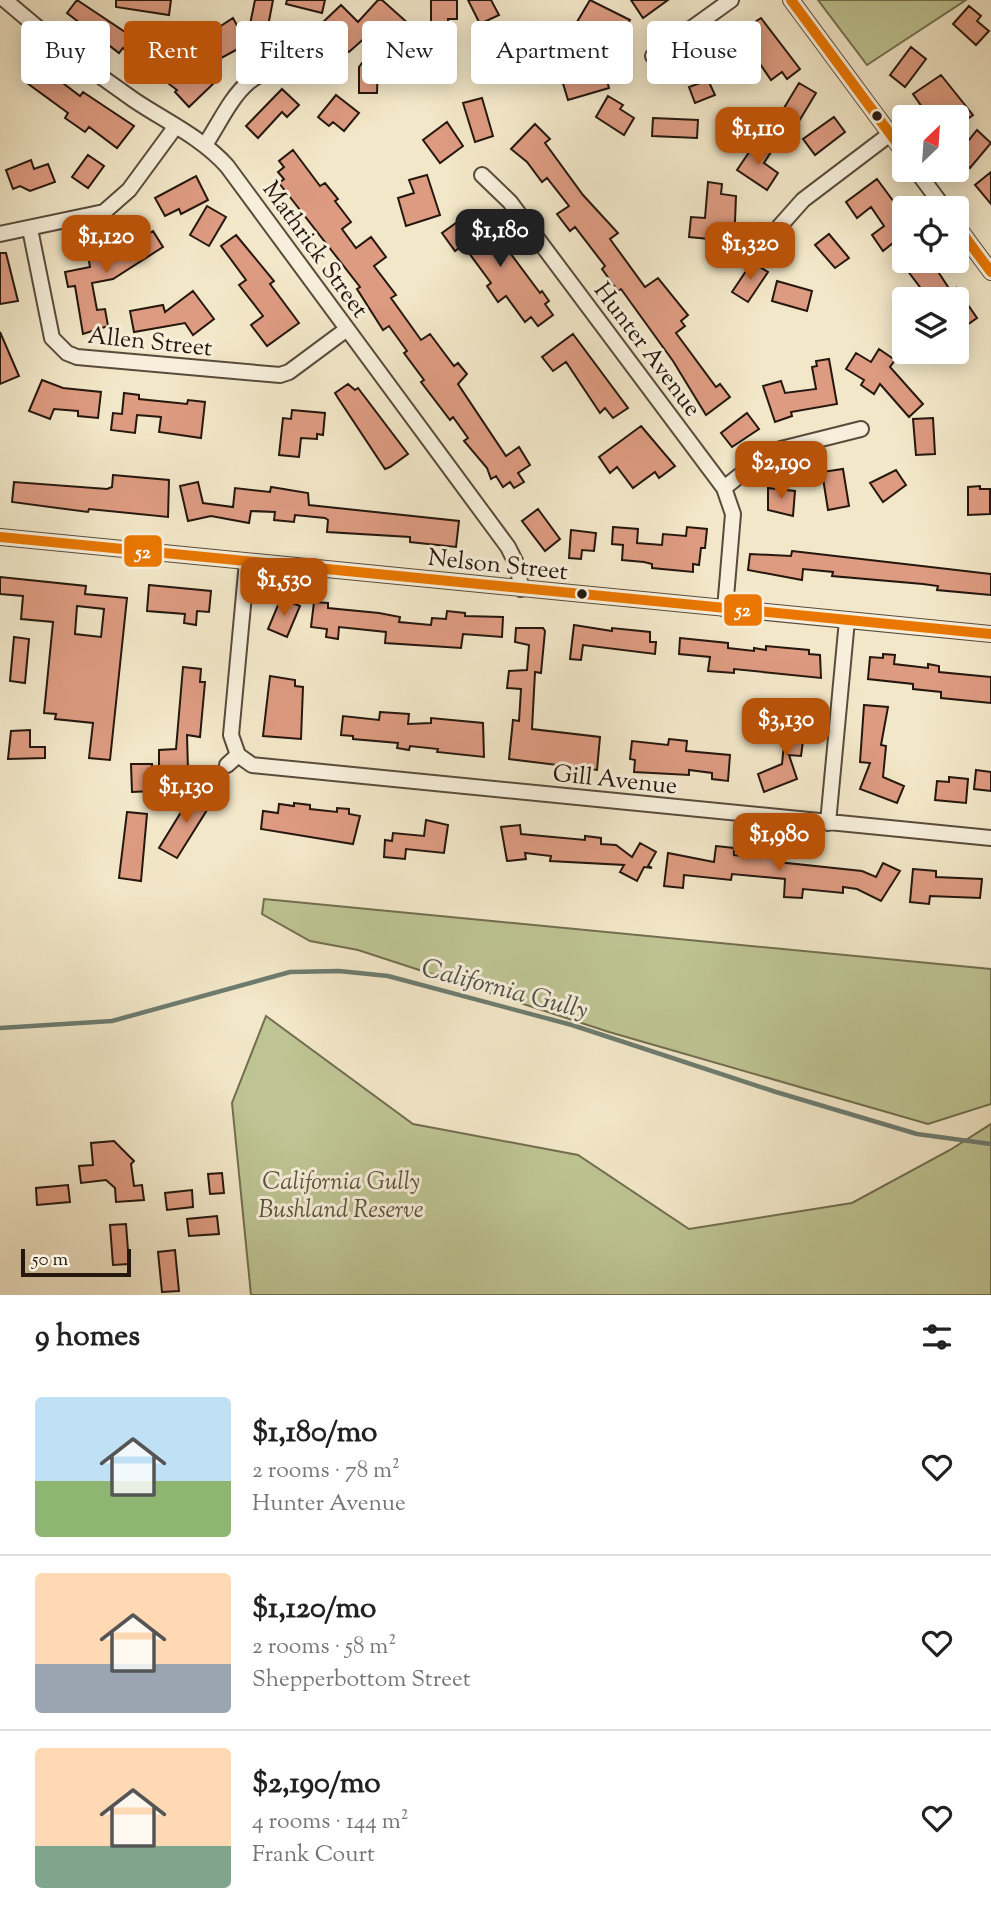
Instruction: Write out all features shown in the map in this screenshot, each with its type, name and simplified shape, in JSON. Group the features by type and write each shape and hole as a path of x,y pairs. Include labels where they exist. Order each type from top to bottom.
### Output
{"street":[{"name":"Mathrick Street","path":"5,0 95,71 205,145 227,166 508,547 518,567 521,589"},
{"path":"702,21 731,0"},
{"path":"791,0 892,137"},
{"path":"205,145 226,106 246,84"},
{"path":"0,234 95,216 114,206 176,126"},
{"path":"779,227 803,200 890,134"},
{"name":"Hunter Avenue","path":"482,175 509,202 724,488 733,514 725,609"},
{"name":"Allen Street","path":"30,229 52,338 67,353 77,357 280,375 289,372 346,329"},
{"path":"969,242 991,272"},
{"path":"724,488 758,461 781,449 861,429"},
{"name":"Nelson Street","path":"0,537 991,634"},
{"name":"Gill Avenue","path":"247,562 231,735 232,760 275,769 991,838"},
{"path":"828,823 847,620"}],"green space":[{"path":"818,0 966,0 867,65"},
{"path":"264,899 991,969 991,1104 928,1124 609,1032 358,950 310,941 262,914"},
{"name":"California Gully Bushland Reserve","path":"266,1016 413,1124 578,1155 689,1229 852,1203 950,1150 991,1124 991,1295 251,1295 232,1103"}],"building":[{"path":"77,0 108,21 77,21 67,13"},
{"path":"116,0 171,0 169,15 116,7"},
{"path":"255,0 273,0 269,21 251,21"},
{"path":"287,0 325,0 322,13 286,4"},
{"path":"378,0 382,0 406,21 362,21 362,40 349,52 348,21 324,21 341,5 358,22"},
{"path":"431,0 457,0 457,19 431,21"},
{"path":"468,0 491,0 499,15 486,21 478,21"},
{"path":"590,0 630,20 629,21 578,21"},
{"path":"631,0 668,0 643,18"},
{"path":"969,6 981,16 977,21 989,31 976,45 953,24"},
{"path":"233,18 236,24 236,50 222,58 222,25"},
{"path":"761,18 800,69 787,79 782,72 771,80 761,65 761,21 756,21"},
{"path":"110,22 124,31 124,49 119,53 110,46"},
{"path":"911,47 926,59 905,87 890,75"},
{"path":"362,63 362,84 377,84 377,93 359,93 359,67"},
{"path":"941,75 965,105 921,105 913,94"},
{"path":"799,83 816,93 798,123 781,113"},
{"path":"28,84 64,84 80,96 83,92 134,126 117,148 89,127 85,132 65,118 68,113"},
{"path":"169,84 213,84 189,107 175,92 177,90"},
{"path":"563,84 608,84 609,88 568,100"},
{"path":"710,84 715,95 695,103 689,87"},
{"path":"282,89 299,105 287,117 282,112 258,138 246,126"},
{"path":"336,95 359,113 344,131 333,122 329,126 318,117"},
{"path":"608,96 623,105 620,109 634,118 624,135 596,117"},
{"path":"482,98 493,136 475,142 463,103"},
{"path":"834,117 845,132 815,155 803,139"},
{"path":"653,118 698,120 697,138 652,136"},
{"path":"447,122 463,146 440,163 423,140"},
{"path":"535,124 550,139 545,143 583,195 618,233 610,239 645,287 658,278 688,315 681,321 685,326 676,333 716,387 720,384 730,397 706,415 673,361 621,289 618,291 602,269 605,266 575,227 570,231 557,214 569,206 547,178 542,182 527,162 511,149"},
{"path":"977,130 991,143 970,168 970,139"},
{"path":"756,142 771,152 764,163 778,173 767,190 737,170"},
{"path":"293,150 320,186 325,183 338,199 335,201 351,222 342,229 356,248 371,237 386,257 374,266 396,295 391,298 421,340 430,334 454,366 458,363 467,374 458,384 506,456 519,447 530,465 518,473 524,482 514,488 510,482 503,487 496,476 491,479 487,468 464,441 468,438 453,417 450,420 421,382 424,380 404,353 407,351 389,326 383,330 357,289 360,287 279,183 284,179 278,172 284,167 279,161"},
{"path":"88,155 104,166 88,188 72,177"},
{"path":"31,160 34,169 48,164 55,182 30,191 20,186 13,189 6,170"},
{"path":"991,172 991,204 975,185"},
{"path":"427,175 440,215 406,226 398,198 414,193 409,180"},
{"path":"196,176 208,200 181,214 179,209 165,216 155,198"},
{"path":"877,179 892,199 892,244 883,251 872,235 884,226 871,207 857,218 846,202"},
{"path":"708,182 722,184 721,194 736,196 734,246 708,245 709,239 689,237 691,217 705,218"},
{"path":"207,206 226,217 209,246 190,235"},
{"path":"470,213 489,238 496,234 549,301 545,304 553,315 538,326 531,317 525,322 506,296 498,302 487,286 491,283 463,245 455,251 442,233"},
{"path":"153,231 163,247 113,279 92,283 97,310 105,309 108,326 83,334 75,286 68,287 65,272 90,267 86,244 108,240 111,257"},
{"path":"829,234 849,258 835,268 815,245"},
{"path":"236,235 274,281 270,284 299,323 267,346 251,325 263,316 239,285 246,280 221,246"},
{"path":"0,253 6,253 18,301 0,304"},
{"path":"752,262 768,272 748,302 732,292"},
{"path":"909,273 939,273 948,287 920,287"},
{"path":"777,281 812,291 807,311 772,301"},
{"path":"193,291 214,319 193,335 185,323 134,332 130,311 163,305 165,312"},
{"path":"969,306 977,318 969,324"},
{"path":"0,332 19,376 0,384"},
{"path":"573,334 628,408 613,418 605,408 600,413 566,362 553,371 542,357"},
{"path":"879,349 892,358 890,367 923,404 909,417 880,384 874,394 861,385 864,380 846,369 856,353 871,362"},
{"path":"829,359 837,404 791,412 792,416 775,422 763,386 781,381 785,393 816,389 812,367 817,366 816,361"},
{"path":"42,380 63,388 101,392 98,418 78,416 78,411 54,409 50,419 29,411"},
{"path":"348,384 355,390 358,388 408,454 390,467 385,469 335,393"},
{"path":"124,393 139,395 139,399 187,404 188,400 205,402 201,438 159,432 161,417 137,415 135,433 111,430 113,413 122,414"},
{"path":"292,410 325,413 323,435 317,434 317,439 301,438 299,457 279,455 283,418 291,419"},
{"path":"747,413 759,429 732,447 721,433"},
{"path":"933,418 935,454 916,455 913,419"},
{"path":"641,426 675,466 659,478 655,472 633,488 617,467 610,473 599,457"},
{"path":"843,469 849,506 828,510 822,472"},
{"path":"896,470 906,485 883,502 870,483"},
{"path":"113,475 169,480 168,517 89,509 88,512 12,502 14,482 107,489 112,487"},
{"path":"198,482 203,503 233,507 235,488 270,492 271,487 308,493 309,505 459,521 456,547 410,542 410,537 327,532 328,520 325,518 295,515 294,522 274,520 275,512 251,511 249,523 211,516 188,521 180,486"},
{"path":"980,486 980,489 990,489 990,514 968,515 968,487"},
{"path":"768,488 795,491 793,516 768,510"},
{"path":"538,509 560,539 545,551 522,521"},
{"path":"613,527 638,529 637,543 662,545 663,534 686,536 687,527 707,529 705,548 701,548 699,565 693,564 693,572 652,568 652,564 622,560 623,545 612,544"},
{"path":"571,530 596,533 594,551 582,550 581,559 569,558"},
{"path":"792,551 991,574 991,595 937,590 938,586 923,584 832,576 833,572 803,569 802,580 748,570 750,554 791,556"},
{"path":"0,577 86,586 85,594 127,598 110,760 89,758 93,723 55,719 56,714 44,713 53,622 21,619 23,596 0,594","holes":["77,606 104,609 101,637 75,634"]},
{"path":"149,585 211,591 209,612 197,611 196,625 184,623 185,614 147,611"},
{"path":"281,598 300,606 287,637 268,629"},
{"path":"314,602 328,603 328,608 400,617 399,622 431,625 432,618 446,619 447,611 465,613 465,616 503,617 502,637 463,634 461,648 385,643 386,632 339,627 338,639 326,637 327,629 311,627"},
{"path":"574,625 612,631 612,628 650,632 650,642 656,642 655,654 583,645 581,660 570,659"},
{"path":"516,628 543,628 545,631 541,673 535,672 532,729 600,737 597,770 509,759 513,720 519,721 521,689 507,688 509,671 527,670 529,645 515,642"},
{"path":"14,637 29,639 25,683 10,681"},
{"path":"680,638 728,643 728,648 754,651 754,648 766,650 766,646 809,650 809,654 820,655 821,678 734,669 734,673 708,671 710,657 679,654"},
{"path":"883,654 895,655 894,664 928,668 928,664 939,666 939,672 991,677 991,703 941,698 941,692 913,689 913,684 868,679 870,657 883,658"},
{"path":"183,667 201,669 200,682 205,682 200,737 187,735 188,770 159,771 159,750 176,749"},
{"path":"270,676 295,680 295,686 303,687 301,739 263,736"},
{"path":"864,705 888,707 881,745 886,746 883,777 904,786 897,803 860,789 870,763 860,762"},
{"path":"380,712 409,714 408,724 431,723 431,718 483,723 484,757 410,746 409,750 397,748 398,743 353,739 353,736 341,735 343,716 379,720"},
{"path":"786,723 810,726 809,742 803,741 801,756 789,755 797,779 764,792 758,774 782,764"},
{"path":"30,730 30,747 45,747 45,758 8,759 11,731"},
{"path":"669,739 687,741 686,751 730,755 728,781 712,779 712,773 689,770 689,775 634,772 635,760 630,759 632,741 668,745"},
{"path":"131,764 152,764 153,791 132,792"},
{"path":"976,770 991,772 991,791 974,789"},
{"path":"949,777 968,779 966,803 935,800 937,781 949,782"},
{"path":"194,791 212,802 177,858 159,848"},
{"path":"294,803 310,805 310,809 337,812 337,808 349,809 349,814 360,816 353,844 261,829 263,811 278,813 279,804 294,806"},
{"path":"127,812 147,814 141,881 119,878"},
{"path":"426,820 448,825 444,853 406,849 405,859 384,857 385,840 392,841 393,833 424,836"},
{"path":"520,825 521,834 585,840 585,836 601,838 601,844 616,845 632,857 640,843 656,852 648,866 652,868 644,867 637,881 620,872 624,865 550,861 551,856 525,853 526,859 507,861 501,827"},
{"path":"716,846 734,848 734,855 763,858 763,851 779,852 778,862 862,871 876,877 883,863 900,871 881,901 857,889 843,887 843,893 803,889 802,898 784,897 785,879 732,874 731,880 684,875 683,888 664,886 668,853 714,862"},
{"path":"913,869 936,871 936,877 982,879 980,898 930,896 929,904 910,902"},
{"path":"114,1141 134,1161 131,1164 134,1186 142,1185 144,1200 116,1202 115,1188 106,1180 81,1183 79,1166 93,1165 91,1143"},
{"path":"222,1173 224,1193 210,1194 208,1174"},
{"path":"68,1185 70,1202 37,1205 36,1188"},
{"path":"192,1190 193,1207 167,1210 165,1193"},
{"path":"217,1216 219,1234 189,1236 187,1219"},
{"path":"126,1224 129,1264 113,1265 110,1225"},
{"path":"175,1250 179,1291 162,1292 158,1252"}],"waterway":[{"name":"California Gully","path":"0,1028 112,1021 290,972 339,971 388,976 572,1025 776,1092 917,1134 991,1144"}],"transit line":[{"name":"52","path":"791,0 892,136"},
{"name":"52","path":"969,242 991,272"},
{"name":"52","path":"0,537 991,634"}]}
